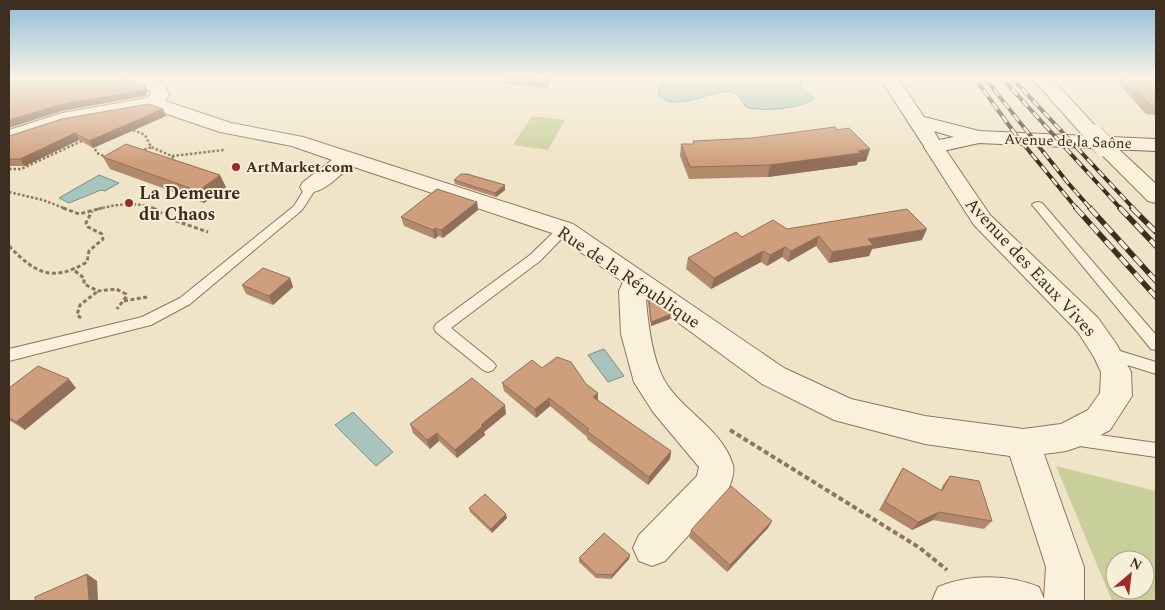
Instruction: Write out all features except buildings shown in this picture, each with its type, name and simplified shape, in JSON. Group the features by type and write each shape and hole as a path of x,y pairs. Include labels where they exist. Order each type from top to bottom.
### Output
{"street":[{"path":"9,137 62,119 139,105"},
{"name":"Rue de la République","path":"160,105 227,128 296,141 564,230 774,376 845,410 925,430 1024,442"},
{"name":"Avenue des Eaux Vives","path":"907,105 982,220 1088,325 1107,353 1116,372 1116,396 1100,420 1066,437 1024,442"},
{"path":"1066,105 1098,141 1156,196"},
{"path":"9,115 33,128"},
{"name":"Avenue de la Saône","path":"917,121 979,137 1156,145"},
{"name":"Avenue de la Saône","path":"934,147 979,137"},
{"path":"311,187 347,159"},
{"path":"637,279 632,291 635,334 649,382 664,403 708,451 716,466 714,483 652,548"},
{"path":"1024,442 1065,567 1064,601"},
{"path":"966,599 1025,601"}],"lane":[{"path":"9,355 146,321 185,302 298,208 311,187"},
{"path":"1038,205 1156,345"},
{"path":"488,366 441,328 535,258 564,230"},
{"path":"1107,353 1155,367 1156,350"},
{"path":"1066,437 1156,450"}],"path":[{"path":"133,130 146,134 152,147 172,156 224,150"},
{"path":"9,169 21,169 91,137"},
{"path":"138,152 152,147"},
{"path":"95,149 97,153 109,158"},
{"path":"172,156 177,166"},
{"path":"10,193 43,200 79,214 117,204 143,204 158,210 173,220 208,232"},
{"path":"9,246 24,263 37,270 62,275 74,271 87,262 86,256 89,247 103,238 102,234 88,227 86,223 87,218 93,211"},
{"path":"74,271 84,278 84,284 98,291"},
{"path":"88,319 81,319 77,315 80,305 98,291 115,288 122,290 126,297 117,309 109,314"},
{"path":"722,426 737,433 920,548 966,599"}],"green space":[{"path":"532,116 565,120 548,150 513,145"},
{"path":"1056,466 1156,491 1156,601 1112,601 1155,600 1155,550 1105,550 1105,584"}],"water":[{"path":"745,105 799,105 771,109"},
{"path":"99,175 119,183 105,191 101,190 69,203 59,198"},
{"path":"604,349 624,376 608,382 588,355"},
{"path":"353,412 393,452 376,466 335,425"}],"railway":[{"path":"995,105 1016,135 1077,209"},
{"path":"1007,105 1091,209"},
{"path":"1027,105 1121,209"},
{"path":"1038,105 1134,209"},
{"path":"1076,208 1156,297"},
{"path":"1090,208 1156,281"},
{"path":"1120,208 1156,246"},
{"path":"1132,208 1156,232"}],"place":[{"name":"ArtMarket.com","path":"236,167"},
{"name":"La Demeure du Chaos","path":"129,203"}]}
